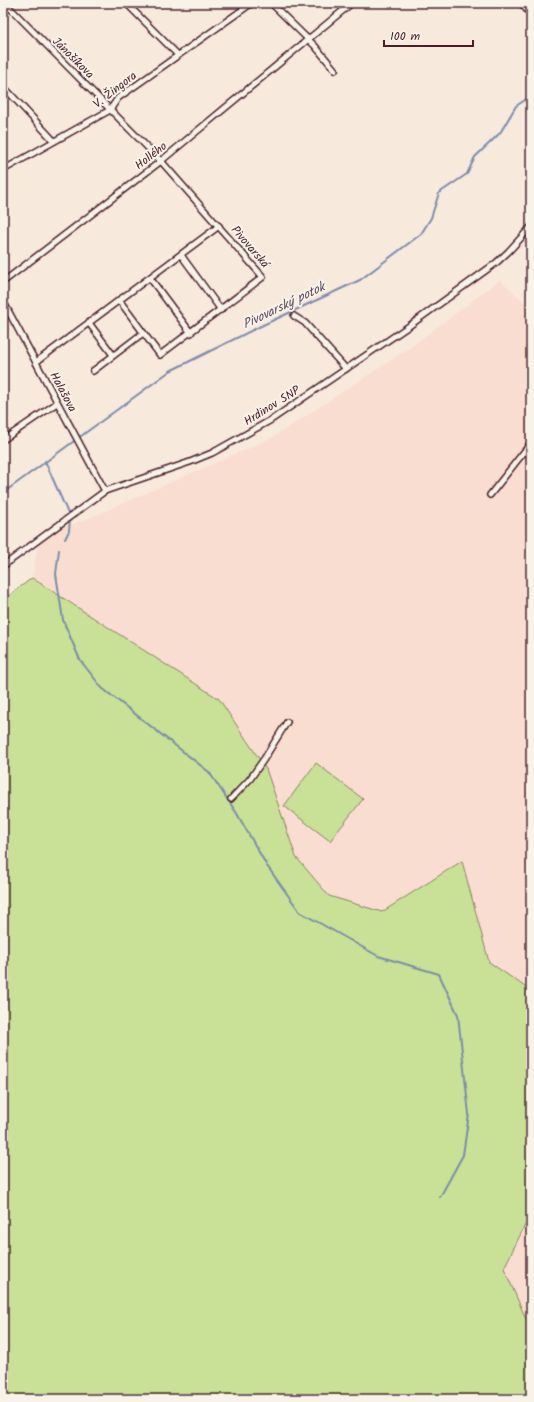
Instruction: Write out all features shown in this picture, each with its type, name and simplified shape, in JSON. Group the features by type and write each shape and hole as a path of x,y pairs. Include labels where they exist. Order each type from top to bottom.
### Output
{"street":[{"name":"Jánošíkova","path":"5,3 161,161"},
{"path":"126,3 178,56"},
{"name":"V. Žingora","path":"3,170 110,110 118,98 252,3"},
{"path":"271,3 315,46 335,70"},
{"name":"Hollého","path":"3,282 161,161 352,3"},
{"path":"521,3 531,15"},
{"path":"3,86 54,141"},
{"name":"Pivovarská","path":"119,300 160,355 263,277 161,161"},
{"name":"Pivovarská","path":"36,362 219,226"},
{"name":"Hrdinov SNP","path":"3,566 105,492 212,453 271,420 496,263 531,227"},
{"path":"180,255 221,310"},
{"path":"150,278 191,333"},
{"name":"Halašova","path":"3,301 105,492"},
{"path":"294,316 305,323 346,369"},
{"path":"89,323 113,355"},
{"path":"92,371 143,333"},
{"path":"3,440 57,403"},
{"path":"490,495 531,443"},
{"path":"231,799 250,779 288,722"}],"shaded area":[{"path":"500,280 531,308 531,991 489,962 462,861 382,912 329,896 296,857 266,769 219,699 32,578 40,534 82,521 270,439 408,349"},
{"path":"531,1213 531,1320 526,1319 504,1268"}],"green space":[{"path":"32,578 219,699 266,769 296,857 329,896 382,912 462,861 489,962 531,991 531,1213 504,1268 526,1319 531,1320 531,1399 3,1399 3,600"},
{"path":"316,763 363,799 330,841 284,806"}],"waterway":[{"name":"Pivovarský potok","path":"3,493 170,371 263,325 360,280 421,234 431,218 439,193 467,174 475,157 500,133 516,106 531,96"},
{"path":"45,461 70,518 69,531 65,539"},
{"path":"59,550 56,574 63,620 80,660 102,688 209,772 236,812 267,866 300,912 378,956 439,974 458,1015 469,1114 463,1155 440,1197"}]}
